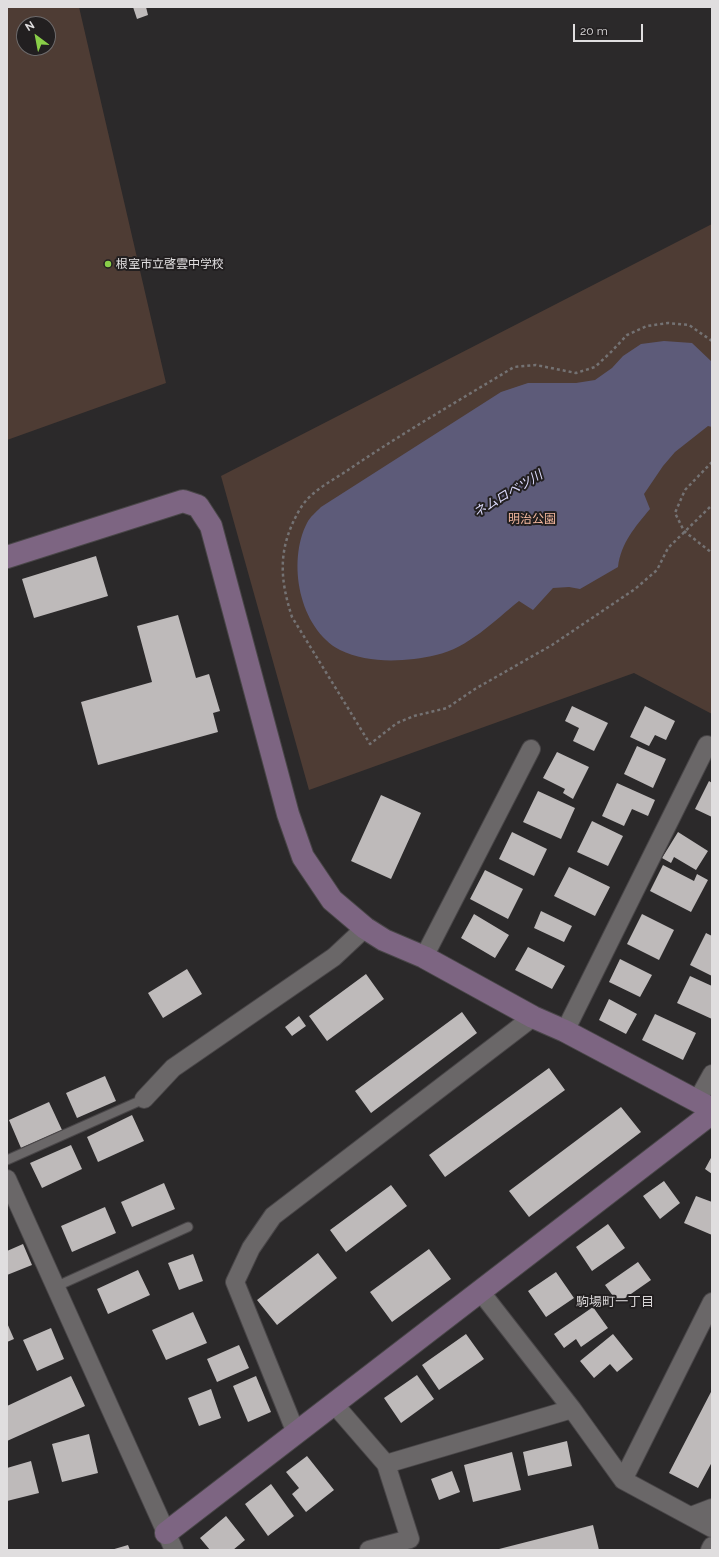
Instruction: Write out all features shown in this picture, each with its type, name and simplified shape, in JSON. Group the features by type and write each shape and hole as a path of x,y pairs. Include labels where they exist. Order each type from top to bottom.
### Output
{"street":[{"path":"7,557 183,501 198,506 211,526 288,814 303,858 332,900 365,928 384,940 424,957 532,1017 565,1031 707,1108"},
{"path":"565,1031 707,745"},
{"path":"424,957 531,749"},
{"path":"144,1099 173,1068 334,957 365,928"},
{"path":"296,1433 235,1282 251,1248 273,1216 532,1017"},
{"path":"7,1179 170,1542 296,1433 480,1291 707,1108 712,1074"},
{"path":"480,1291 572,1409 623,1480 712,1528"},
{"path":"623,1480 712,1302"},
{"path":"334,1404 386,1464 410,1539 369,1550"},
{"path":"386,1464 572,1409"},
{"path":"691,1516 712,1508"},
{"path":"710,1550 712,1546"}],"lane":[{"path":"7,1160 144,1099"},
{"path":"55,1287 188,1228"}],"path":[{"path":"712,341 689,325 668,323 646,326 627,335 595,367 576,373 536,365 514,367 313,493 301,508 289,532 283,553 282,576 292,617 370,744 397,723 414,716 447,708 475,689 552,645 635,589 657,570 668,548 712,505"},
{"path":"712,462 685,490 675,513 684,531 712,553"}],"green space":[{"path":"7,7 79,7 166,383 7,440"},
{"name":"明治公園","path":"712,224 712,714 634,673 309,790 221,476"}],"water":[{"name":"ネムロベツ川","path":"664,341 692,343 712,362 712,427 708,426 675,452 663,466 644,494 650,509 625,543 618,567 580,589 569,587 553,588 533,610 519,601 470,640 436,655 400,660 375,660 351,655 340,650 326,640 315,626 306,610 298,575 298,556 301,539 308,521 321,507 501,392 528,383 576,383 595,380 612,368 623,356 641,344"}],"building":[{"path":"133,7 146,7 148,15 137,19"},
{"path":"96,556 108,596 34,618 22,579"},
{"path":"178,615 196,678 209,674 220,711 213,713 218,732 98,765 81,702 152,682 137,626"},
{"path":"572,706 608,723 594,751 573,741 579,728 565,721"},
{"path":"645,706 675,721 666,740 655,735 649,746 630,737"},
{"path":"637,746 666,759 653,788 624,774"},
{"path":"557,752 589,767 573,799 563,793 565,789 543,778"},
{"path":"709,781 712,783 712,817 695,809"},
{"path":"617,783 655,800 648,816 632,809 624,826 602,816"},
{"path":"538,791 575,808 561,839 523,822"},
{"path":"381,795 421,813 391,879 351,861"},
{"path":"592,821 623,836 608,866 577,852"},
{"path":"512,832 547,849 534,876 499,859"},
{"path":"678,832 708,851 696,870 674,857 671,863 662,858"},
{"path":"663,865 694,881 697,874 708,880 691,912 650,891"},
{"path":"569,867 610,887 595,916 554,896"},
{"path":"485,870 523,889 508,919 470,899"},
{"path":"541,911 572,926 564,942 534,928"},
{"path":"474,914 509,935 495,958 461,938"},
{"path":"642,914 674,930 659,960 627,944"},
{"path":"706,933 712,936 712,976 690,965"},
{"path":"528,947 565,966 552,989 515,970"},
{"path":"620,959 652,975 640,997 609,982"},
{"path":"187,969 202,994 163,1018 148,993"},
{"path":"366,974 384,999 327,1041 309,1016"},
{"path":"690,976 712,986 712,1019 677,1003"},
{"path":"609,999 637,1014 626,1034 599,1020"},
{"path":"462,1012 477,1033 371,1113 355,1091"},
{"path":"655,1014 696,1033 683,1060 642,1040"},
{"path":"299,1016 306,1026 292,1036 285,1027"},
{"path":"549,1068 565,1090 445,1177 429,1155"},
{"path":"105,1076 116,1101 77,1118 66,1093"},
{"path":"49,1102 62,1130 21,1148 9,1120"},
{"path":"621,1107 641,1132 529,1217 509,1191"},
{"path":"132,1115 144,1141 98,1162 87,1137"},
{"path":"71,1145 82,1169 42,1188 30,1163"},
{"path":"712,1156 712,1174 705,1169"},
{"path":"664,1181 680,1203 660,1219 643,1196"},
{"path":"164,1183 175,1209 132,1227 121,1202"},
{"path":"391,1185 407,1206 346,1252 330,1230"},
{"path":"696,1196 712,1202 712,1235 684,1223"},
{"path":"105,1207 116,1233 72,1252 61,1226"},
{"path":"608,1224 625,1248 592,1271 576,1247"},
{"path":"23,1244 32,1265 7,1275 7,1251"},
{"path":"429,1249 451,1279 392,1322 370,1292"},
{"path":"318,1253 337,1278 277,1325 257,1300"},
{"path":"193,1254 203,1281 179,1290 168,1263"},
{"path":"638,1262 651,1280 618,1303 605,1285"},
{"path":"138,1270 150,1295 108,1314 97,1289"},
{"path":"556,1272 574,1298 546,1317 528,1291"},
{"path":"593,1307 608,1328 581,1347 576,1339 564,1348 554,1334"},
{"path":"193,1312 207,1343 166,1360 152,1330"},
{"path":"7,1323 14,1339 7,1342"},
{"path":"51,1328 64,1359 37,1371 23,1340"},
{"path":"466,1334 484,1359 439,1390 422,1365"},
{"path":"613,1334 633,1359 617,1372 610,1364 594,1378 580,1361"},
{"path":"239,1345 249,1368 217,1382 207,1359"},
{"path":"417,1375 434,1399 401,1423 384,1398"},
{"path":"71,1376 85,1406 7,1441 7,1406"},
{"path":"256,1376 271,1412 248,1422 233,1386"},
{"path":"211,1389 221,1418 199,1426 188,1398"},
{"path":"712,1390 712,1462 698,1488 669,1473"},
{"path":"89,1434 98,1473 62,1482 52,1444"},
{"path":"567,1441 572,1466 528,1476 523,1452"},
{"path":"512,1452 521,1490 473,1502 464,1465"},
{"path":"307,1456 334,1490 306,1512 292,1494 299,1488 286,1472"},
{"path":"31,1461 39,1493 7,1501 7,1468"},
{"path":"452,1471 460,1492 439,1500 431,1479"},
{"path":"271,1484 294,1516 268,1536 245,1504"},
{"path":"226,1516 245,1540 233,1550 210,1550 200,1538"},
{"path":"593,1525 599,1550 499,1549"},
{"path":"128,1545 130,1550 111,1550"}],"place":[{"name":"根室市立啓雲中学校","path":"108,264"}],"district":[{"name":"駒場町一丁目","path":"615,1302"}]}
